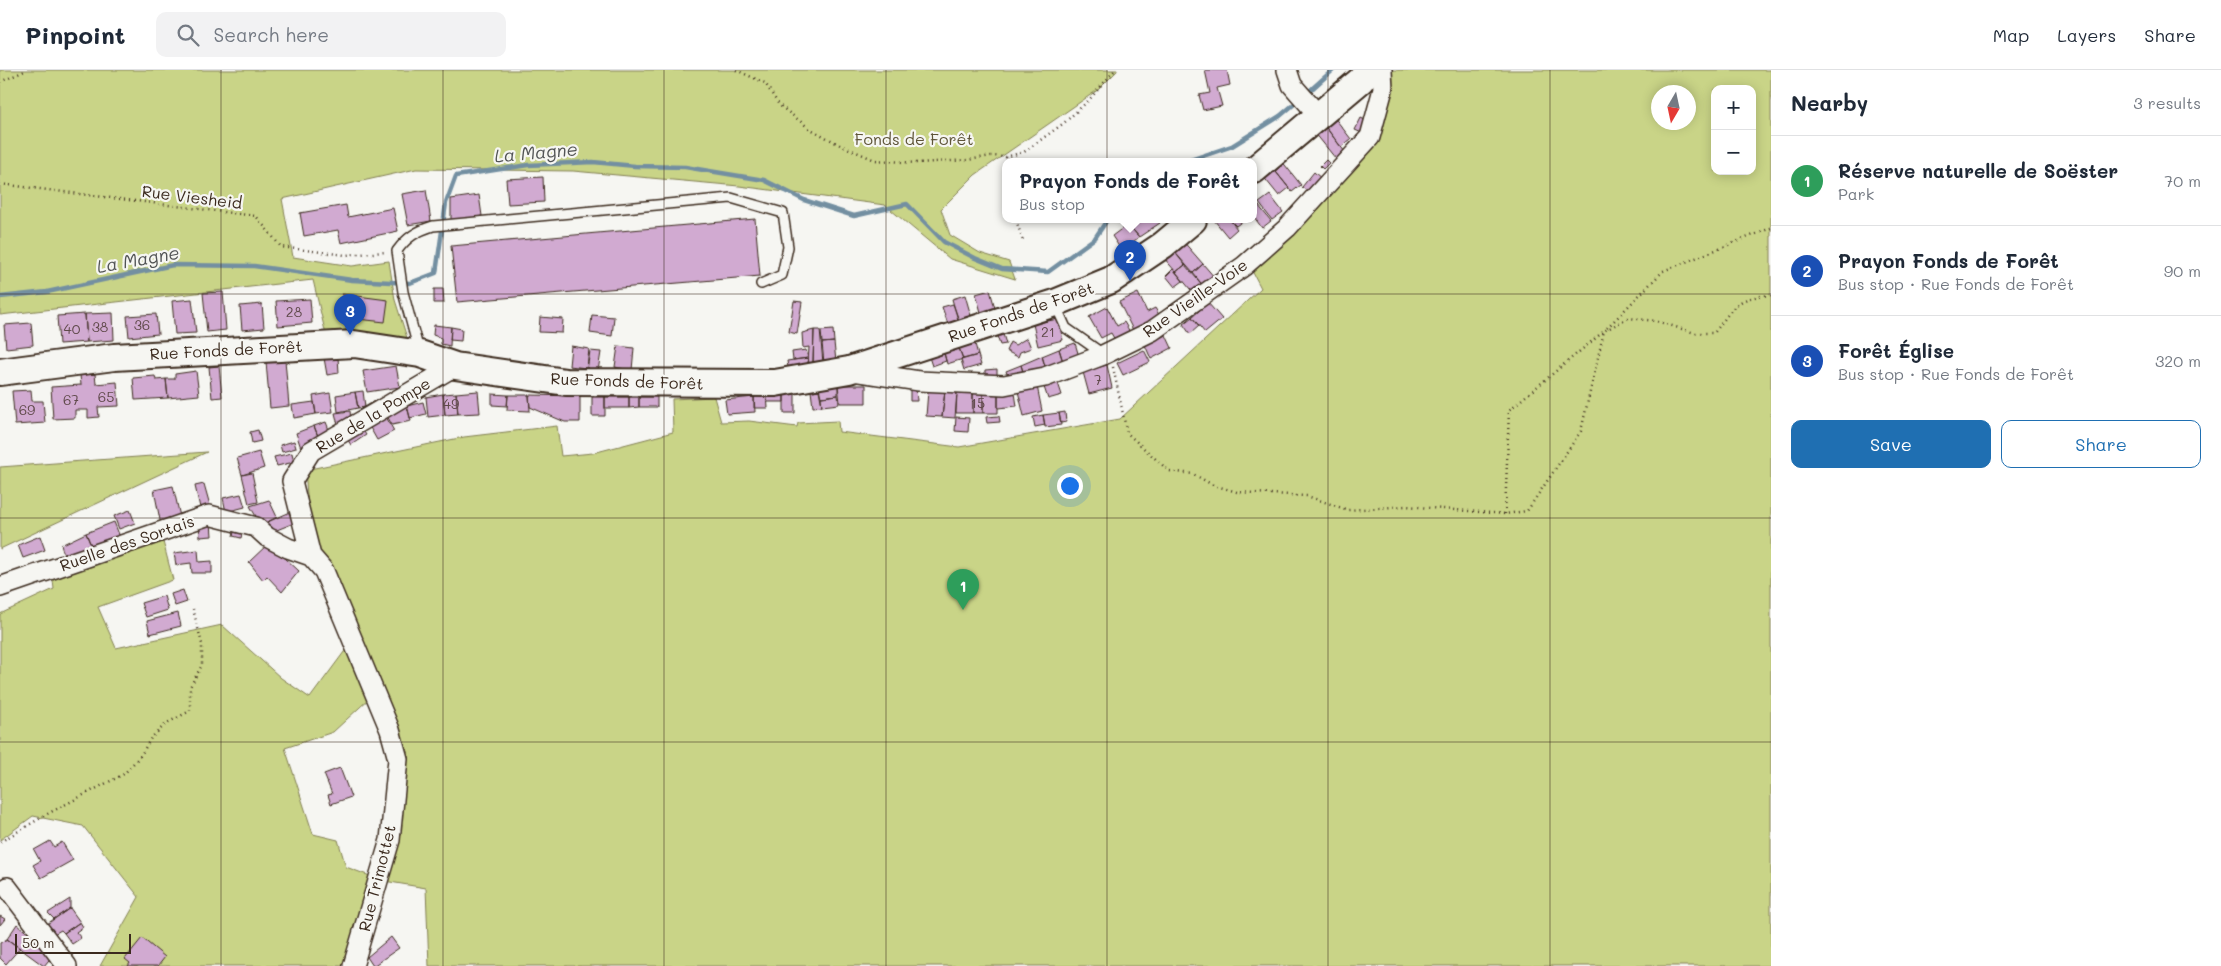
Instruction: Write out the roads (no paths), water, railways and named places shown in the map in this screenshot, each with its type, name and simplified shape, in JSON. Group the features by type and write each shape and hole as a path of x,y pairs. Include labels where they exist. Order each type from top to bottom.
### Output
{"main road":[{"path":"1257,167 1312,110 1361,80 1368,70"},
{"name":"Rue Fonds de Forêt","path":"0,372 114,357 354,344 420,354 455,366 566,382 775,383 849,370 1055,304 1111,280 1163,245 1189,223"}],"street":[{"name":"Rue Vieille-Voie","path":"849,370 919,381 1004,384 1045,377 1103,354 1152,331 1200,299 1244,266 1287,228 1370,137 1383,89 1382,70"},
{"path":"1290,78 1312,110"},
{"name":"Rue de la Pompe","path":"398,758 390,730 324,571 311,556 292,481 311,451 455,366"},
{"name":"Ruelle des Sortais","path":"0,587 209,515 256,527 267,537 288,548 311,556"},
{"name":"Rue Trimottet","path":"353,966 390,840 398,758"},
{"path":"7,887 66,966"}],"lane":[{"path":"420,354 402,292 397,251 406,239 419,230 433,226 731,198 783,213 788,247 782,275 761,284"},
{"path":"1055,304 1066,328 1103,354"}],"waterway":[{"name":"La Magne","path":"1305,95 1333,70"},
{"name":"La Magne","path":"1197,158 1232,146 1280,116 1299,100"},
{"name":"La Magne","path":"0,297 47,292 173,265 254,266 352,280 410,283 436,273 446,203 456,176 528,165 593,162 635,166 685,167 764,180 804,200 854,216 907,204 944,242 1002,269 1048,272 1095,238 1105,223"}],"place":[{"name":"Prayon Fonds de Forêt","path":"1130,281"},
{"name":"Forêt Église","path":"350,335"},
{"name":"Réserve naturelle de Soëster","path":"963,610"}],"park label":[{"name":"Fonds de Forêt","path":"914,139"}]}
